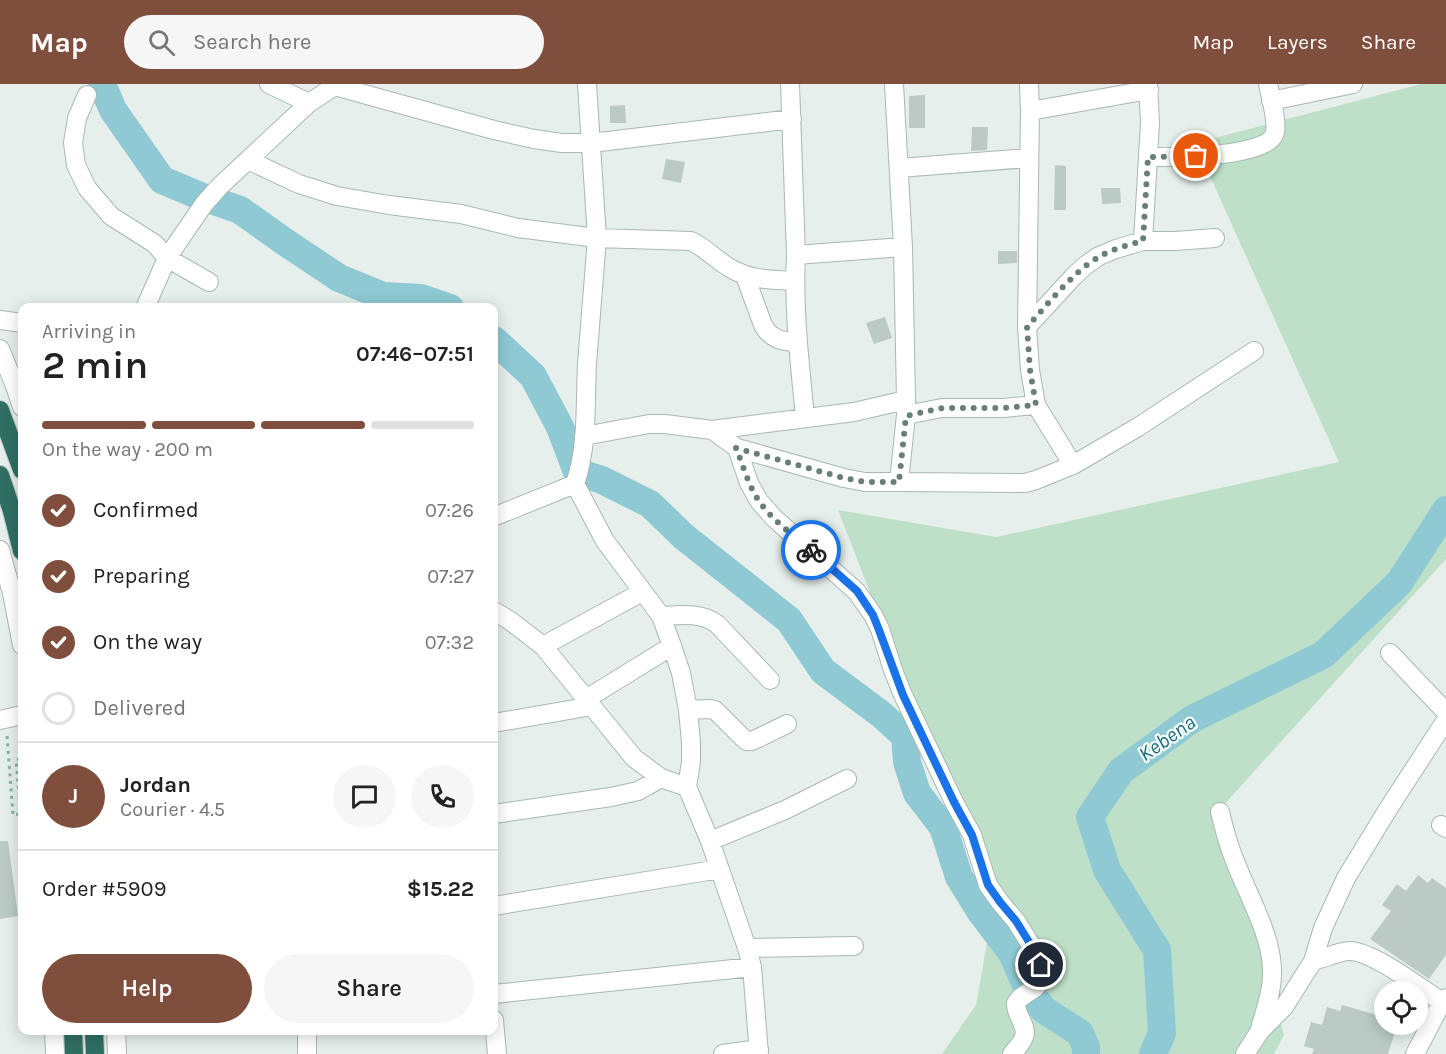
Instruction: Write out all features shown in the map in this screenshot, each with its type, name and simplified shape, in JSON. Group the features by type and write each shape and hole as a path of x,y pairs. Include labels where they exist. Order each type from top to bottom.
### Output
{"highway":[{"path":"0,410 18,459"},
{"path":"0,474 18,534"},
{"path":"73,1035 75,1054"},
{"path":"94,1035 96,1054"}],"street":[{"path":"269,84 309,103"},
{"path":"587,84 597,238 584,436 578,474 605,541 661,616 681,673 691,742 687,787 710,841 752,967 759,1052 723,1054"},
{"path":"790,84 795,280 805,418"},
{"path":"894,84 903,247 906,408 899,482"},
{"path":"1029,84 1027,327 1030,370 1036,405 1073,465"},
{"path":"1148,157 1212,155 1260,147 1274,134 1275,127 1269,93 1353,84"},
{"path":"147,303 168,258 204,204 219,187 309,103 336,85 494,130 562,143 591,143 792,118"},
{"path":"1030,111 1148,87 1150,123 1143,241"},
{"path":"87,95 77,118 73,143 76,165 87,188 111,216 155,244 168,258 209,282"},
{"path":"899,168 1029,158"},
{"path":"248,160 299,184 337,196 461,214 518,228 597,238 691,241 745,276 795,280"},
{"path":"1027,327 1074,276 1099,256 1143,241 1215,238"},
{"path":"796,255 903,247"},
{"path":"745,276 767,333 782,341 798,343"},
{"path":"0,320 18,322"},
{"path":"0,349 18,396"},
{"path":"712,430 736,448 865,482 1025,483 1073,465 1138,427 1254,351"},
{"path":"584,436 657,424 712,430 854,412 906,408 1003,408 1036,405"},
{"path":"736,448 749,483 759,501 774,518 857,591 873,615 903,695 972,835 988,885 1016,921 1039,958 1042,976 1040,982 1016,1003 1015,1008 1024,1029 1024,1037 1012,1054"},
{"path":"498,515 578,474"},
{"path":"0,549 18,624"},
{"path":"543,646 642,591"},
{"path":"498,614 543,646 634,758 661,778 687,787"},
{"path":"661,616 688,615 710,619 770,680"},
{"path":"498,722 589,703 672,646"},
{"path":"1390,653 1446,712"},
{"path":"688,710 715,710 747,741 752,741 787,724"},
{"path":"1245,1054 1260,1031 1284,1007 1313,961 1323,928 1346,878 1446,720"},
{"path":"498,813 611,797 638,791 661,778"},
{"path":"710,841 785,810 847,779"},
{"path":"1220,812 1234,859 1259,918 1269,950 1272,986 1260,1031"},
{"path":"498,905 720,869"},
{"path":"747,948 854,946"},
{"path":"1313,961 1349,951 1367,955 1444,1000 1415,1054"},
{"path":"498,994 752,967"},
{"path":"54,1035 55,1054"},
{"path":"116,1035 117,1054"},
{"path":"306,1035 307,1054"},
{"path":"495,1035 497,1054"}],"path":[{"path":"9,718 13,815 18,814"},
{"path":"18,760 16,760 18,782"}],"green space":[{"path":"1421,84 1446,84 1446,559 1222,807 1284,1035 1274,1054 942,1054 976,1005 993,909 838,510 996,537 1339,462 1195,143"}],"building":[{"path":"925,95 925,128 909,128 909,96"},
{"path":"625,105 626,123 610,123 610,106"},
{"path":"972,127 988,127 987,150 971,151"},
{"path":"666,159 685,162 681,183 662,179"},
{"path":"1055,165 1066,166 1066,210 1054,210"},
{"path":"1101,188 1120,188 1121,203 1102,204"},
{"path":"998,251 1017,251 1017,263 998,264"},
{"path":"885,317 892,338 874,344 866,323"},
{"path":"0,841 8,841 18,916 0,919"},
{"path":"1418,875 1428,883 1432,878 1446,888 1446,955 1429,979 1370,939 1391,911 1382,905 1397,884 1406,891"},
{"path":"1342,1005 1374,1014 1374,1035 1394,1035 1388,1054 1312,1054 1314,1049 1304,1046 1311,1022 1322,1025 1327,1007 1340,1011"}],"waterway":[{"path":"102,84 113,110 162,180 240,210 339,278 383,296 421,298 436,303"},
{"path":"498,344 533,376 560,427 577,472 602,480 650,504 683,536 789,620 823,671 882,715 905,736 907,762 917,793 943,827 959,877 980,911 1012,953 1028,990 1044,1010 1080,1033 1086,1047 1086,1054"},
{"name":"Kebena","path":"1153,1054 1162,1033 1157,950 1107,870 1090,817 1121,771 1192,719 1323,655 1399,583 1446,510"}],"way so far":[{"path":"811,550 774,518 759,501 749,483 736,448 844,478 865,482 899,482 906,416 942,408 1003,408 1036,405 1030,370 1027,327 1074,276 1099,256 1143,241 1148,157 1196,156"}],"route":[{"path":"811,550 857,591 873,615 903,695 972,835 984,877 1016,921 1041,965"}]}
